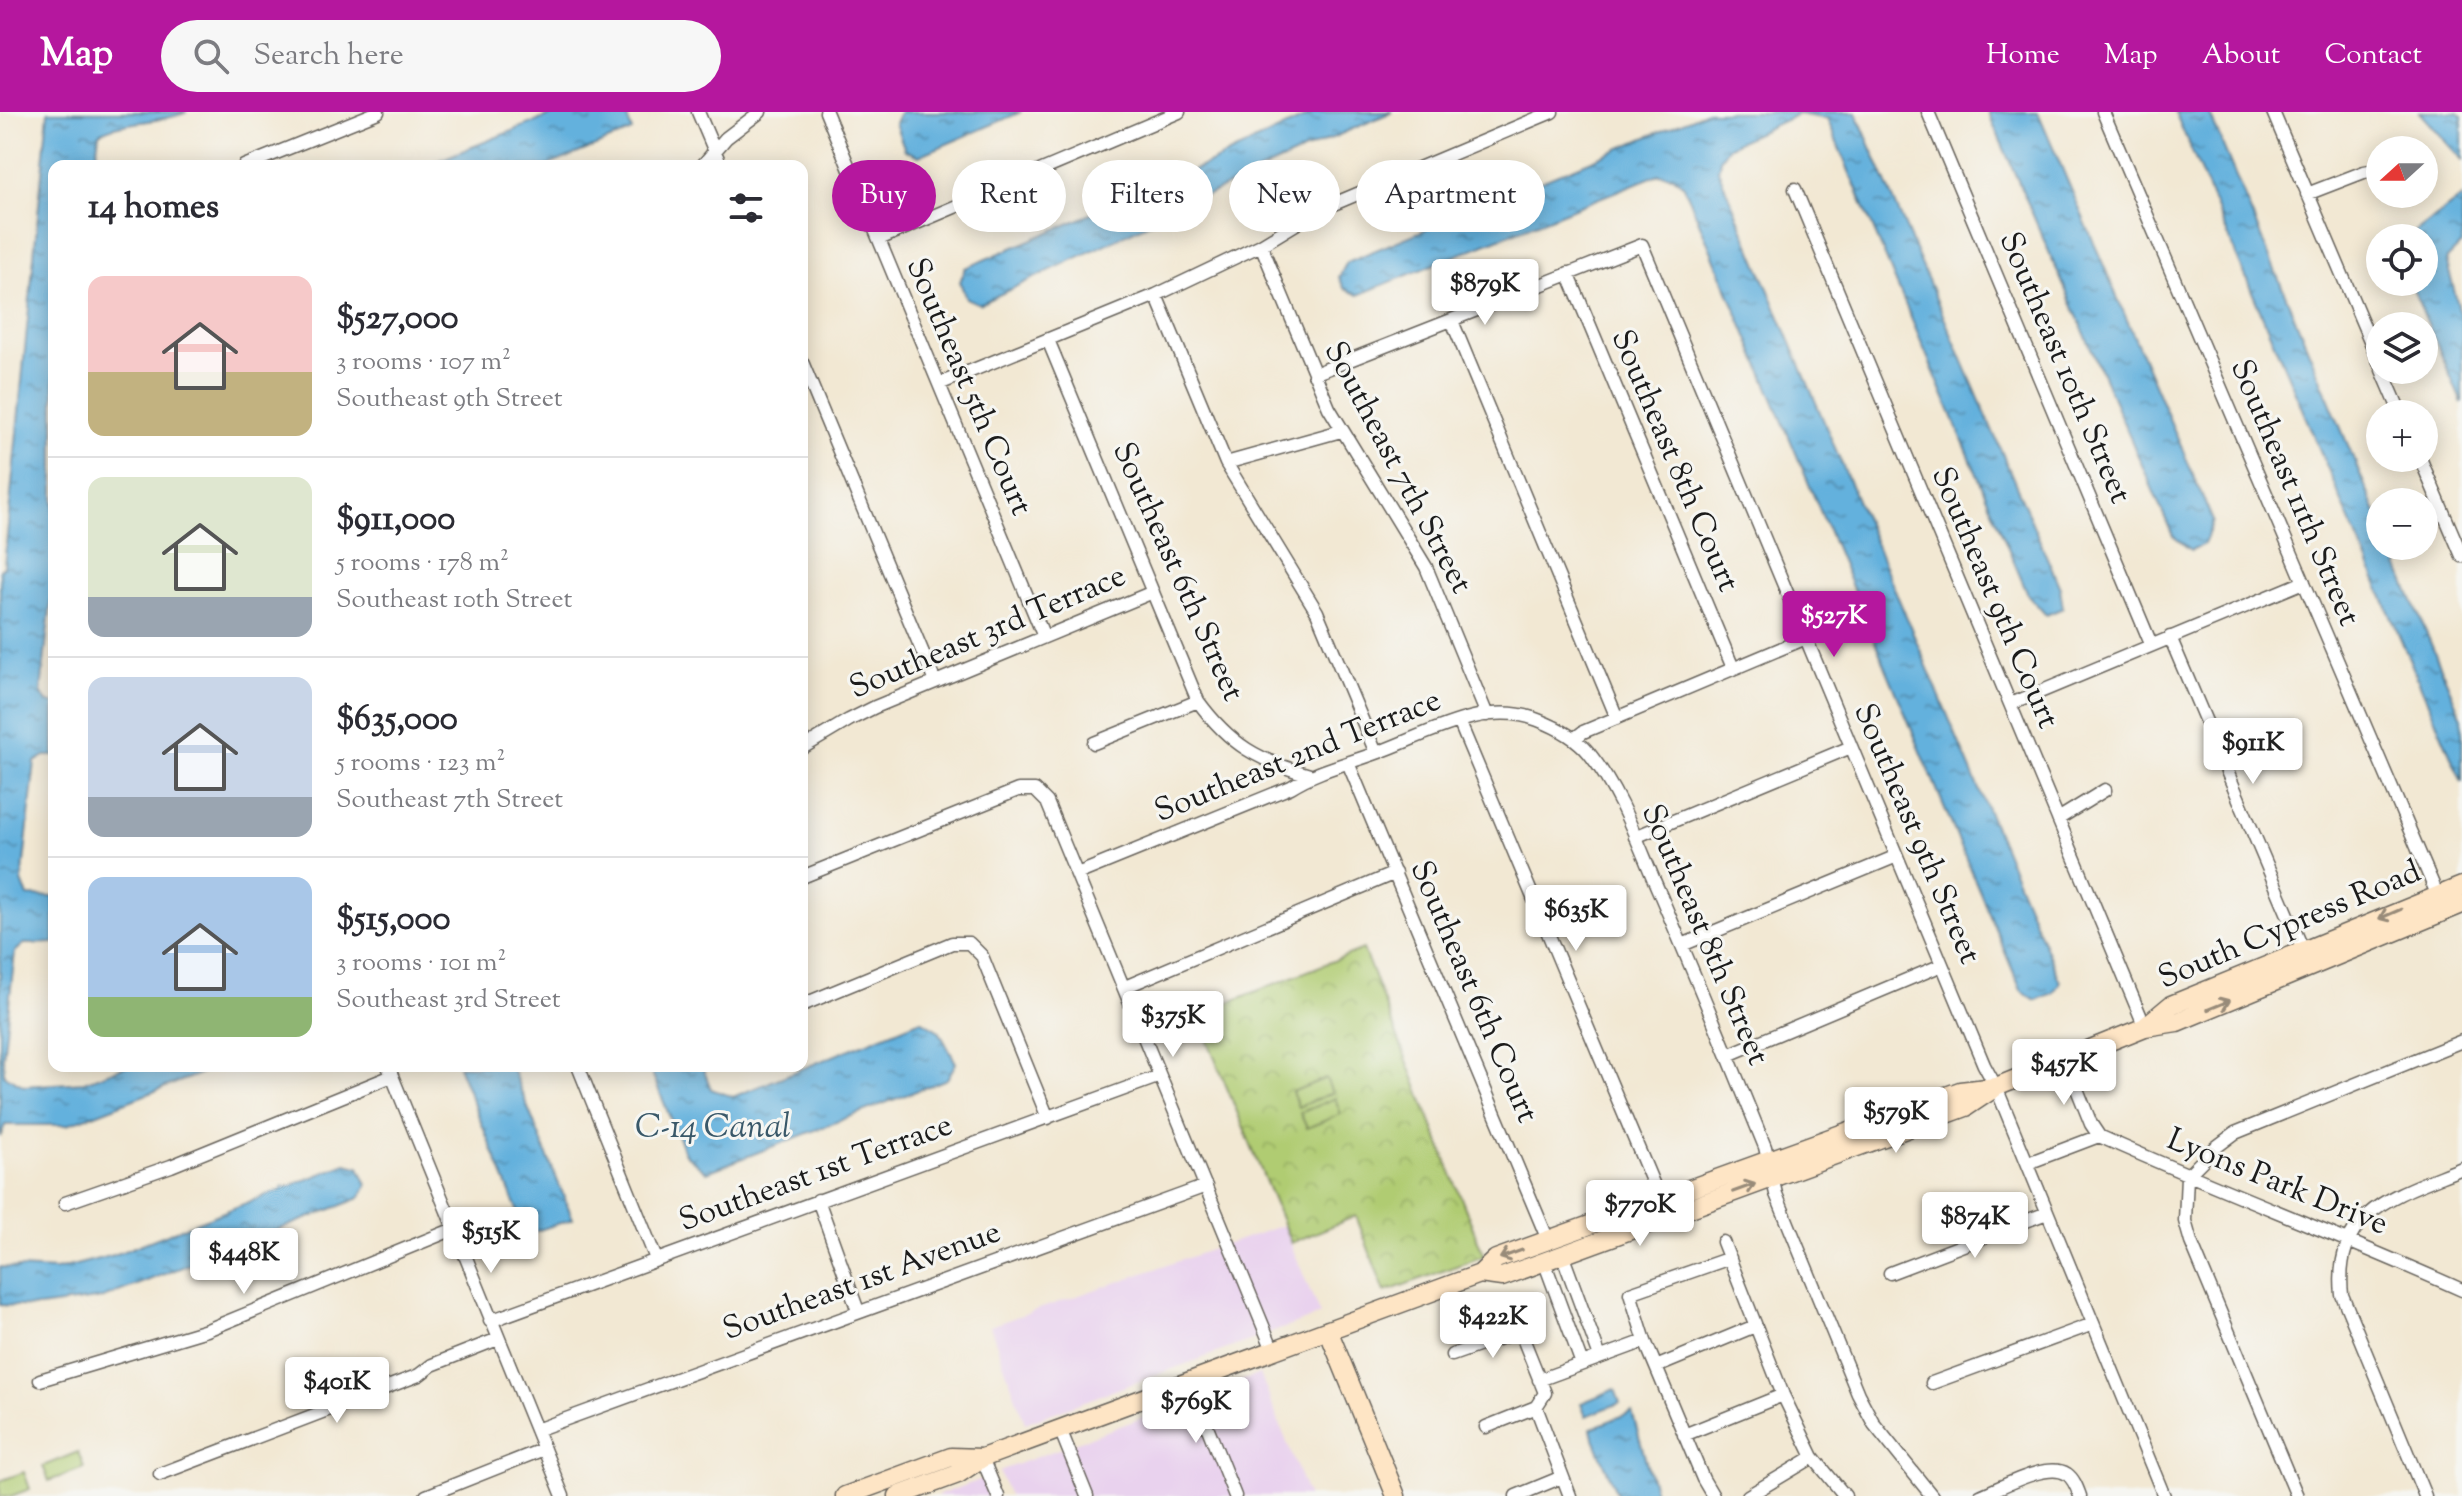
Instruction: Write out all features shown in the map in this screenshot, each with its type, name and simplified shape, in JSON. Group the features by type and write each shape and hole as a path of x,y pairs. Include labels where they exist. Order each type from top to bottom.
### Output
{"street":[{"path":"259,160 378,112"},
{"path":"698,112 718,160"},
{"path":"708,160 726,138 760,112"},
{"name":"Southeast 5th Court","path":"826,112 1044,637"},
{"path":"879,239 1179,112"},
{"path":"939,384 1156,295 1261,245 1317,211 1552,112"},
{"name":"Southeast 10th Street","path":"1928,112 2151,644"},
{"name":"Southeast 11th Street","path":"2103,112 2437,894"},
{"path":"2273,112 2366,331"},
{"path":"2307,194 2366,172"},
{"name":"Southeast 9th Court","path":"1795,189 2145,1027"},
{"name":"Southeast 7th Street","path":"1261,245 1341,431 1426,567 1487,715"},
{"name":"Southeast 9th Street","path":"1568,273 1642,245 1984,1065 2028,1163 2164,1496"},
{"path":"1314,374 1568,273"},
{"name":"Southeast 8th Court","path":"1568,273 1733,668"},
{"path":"1156,295 1226,463 1317,612 1376,753"},
{"path":"1452,321 1617,718"},
{"name":"Southeast 6th Street","path":"1048,340 1198,701 1214,724 1235,743 1274,765 1310,775"},
{"path":"808,376 935,682"},
{"path":"1226,463 1341,431"},
{"path":"2426,472 2462,556"},
{"path":"2011,704 2304,582"},
{"name":"Southeast 3rd Terrace","path":"808,744 849,720 935,682 1153,592"},
{"path":"2170,637 2303,950"},
{"path":"1574,739 1583,732 1806,638"},
{"path":"1094,743 1198,701"},
{"name":"Southeast 2nd Terrace","path":"1077,874 1291,787 1310,775 1349,765 1459,721 1487,715 1536,719 1574,739"},
{"path":"1459,721 1660,1200"},
{"name":"Southeast 8th Street","path":"1574,739 1609,781 1682,945 1728,1055 1770,1169 1776,1194 1858,1394 1874,1424 1932,1496"},
{"path":"1635,837 1851,747"},
{"name":"Southeast 6th Court","path":"1349,765 1548,1240"},
{"path":"808,875 1018,790 1035,790 1047,802 1273,1350"},
{"path":"2058,819 2105,790"},
{"path":"1682,945 1897,856"},
{"path":"1125,987 1395,873"},
{"name":"South Cypress Road","path":"2145,1027 2171,1005 2462,886"},
{"name":"South Cypress Road","path":"898,1496 958,1474 982,1458 1480,1274 1496,1259 1548,1240 1660,1200 1966,1107 1996,1087 2145,1027 2177,1022 2462,904"},
{"path":"808,1003 952,943 969,943 982,956 1048,1118"},
{"path":"1728,1055 1942,965"},
{"path":"2297,1496 2191,1242 2185,1221 2187,1176 2235,1133 2462,1041"},
{"path":"2028,1163 2099,1136 2091,1124 2065,1059"},
{"path":"65,1203 180,1163 388,1072"},
{"path":"390,1072 563,1496"},
{"path":"580,1072 656,1259"},
{"name":"Southeast 1st Terrace","path":"490,1321 1160,1076"},
{"name":"Lyons Park Drive","path":"2099,1136 2187,1176 2348,1239 2462,1290"},
{"path":"2425,1496 2342,1295 2340,1274 2348,1239 2358,1223 2386,1199 2462,1168"},
{"name":"South Cypress Road","path":"1480,1274 1502,1277 1770,1169"},
{"name":"Southeast 1st Avenue","path":"536,1430 1206,1186"},
{"path":"818,1200 858,1311"},
{"path":"1890,1273 2047,1213"},
{"path":"40,1380 207,1330 454,1229"},
{"path":"1723,1242 1783,1395 1813,1457 1845,1496"},
{"path":"1553,1258 1600,1357"},
{"path":"1553,1258 1582,1364"},
{"path":"1713,1496 1645,1341 1630,1293 1730,1258"},
{"path":"1932,1383 2093,1324"},
{"path":"1656,1367 1755,1326"},
{"path":"1328,1330 1396,1496"},
{"path":"1452,1355 1520,1331 1545,1393 1536,1407 1486,1427"},
{"path":"160,1474 419,1375 432,1365 498,1339"},
{"path":"1539,1380 1645,1341"},
{"path":"1189,1381 1235,1496"},
{"path":"1684,1435 1783,1395"},
{"path":"1536,1407 1570,1496"},
{"path":"1060,1429 1087,1496"},
{"path":"426,1496 544,1449"},
{"name":"South Cypress Road","path":"845,1496 951,1457 982,1458"},
{"path":"1748,1496 1813,1457"},
{"path":"982,1458 998,1496"},
{"path":"1980,1496 2040,1471 2053,1469 2065,1472 2073,1479 2080,1496"},
{"path":"1516,1496 1562,1477"}],"shaded area":[{"path":"1283,1225 1320,1315 1025,1423 990,1326"},
{"path":"1260,1374 1308,1496 1009,1496 999,1471"},
{"path":"983,1479 990,1496 936,1496"}],"green space":[{"path":"1363,949 1484,1256 1385,1292 1356,1216 1291,1243 1197,1015"},
{"path":"1326,1078 1332,1093 1298,1107 1292,1092"},
{"path":"1335,1098 1341,1114 1307,1128 1300,1113"},
{"path":"78,1452 84,1468 49,1481 43,1466"},
{"path":"24,1472 30,1489 11,1496 0,1496 0,1481"}],"water":[{"path":"48,112 187,112 99,133 96,160 48,160 48,627 41,692 48,703 48,756 35,762 22,881 28,896 48,897 48,943 24,944 15,952 3,1058 4,1075 24,1086 84,1082 110,1072 204,1072 67,1125 5,1125 0,1137 0,571 4,566"},
{"path":"559,112 625,112 632,131 562,160 440,160"},
{"path":"900,112 1021,112 919,156 905,150 895,123"},
{"path":"1316,112 1392,112 1285,160 1229,160 1229,185 1213,193 1213,162"},
{"path":"1707,112 1856,112 2060,588 2063,608 2046,615 2028,595 1827,119 1798,114 1729,146 1720,159 1718,170 2060,982 2053,993 2036,1000 2021,990 1684,186 1673,176 1659,174 1545,220 1545,180"},
{"path":"1988,112 2038,112 2213,521 2204,544 2191,550 2173,536"},
{"path":"2175,112 2209,112 2366,488 2366,558"},
{"path":"2419,112 2458,112 2462,116 2462,160"},
{"path":"2462,197 2462,244 2446,260 2462,320 2462,403 2438,347 2438,312 2423,312 2416,296 2438,296 2438,224 2426,224"},
{"path":"1082,218 1082,232 1131,232 979,304 966,298 960,282 965,268 1049,232 1066,232 1066,225"},
{"path":"1419,232 1515,232 1358,295 1344,288 1339,277 1347,262"},
{"path":"2367,560 2396,560 2462,718 2462,782"},
{"name":"C-14 Canal","path":"921,1020 939,1031 956,1063 947,1079 707,1172 685,1154 651,1072 704,1072 711,1089 733,1097 794,1072 808,1072 808,1066"},
{"name":"C-14 Canal","path":"460,1072 513,1072 573,1219 527,1234"},
{"path":"346,1164 359,1167 367,1185 360,1198 103,1298 39,1307 0,1305 0,1267 56,1270 114,1255"},
{"path":"1615,1389 1620,1403 1586,1416 1581,1403"},
{"path":"1632,1412 1656,1496 1618,1496 1593,1437 1591,1428"}]}
